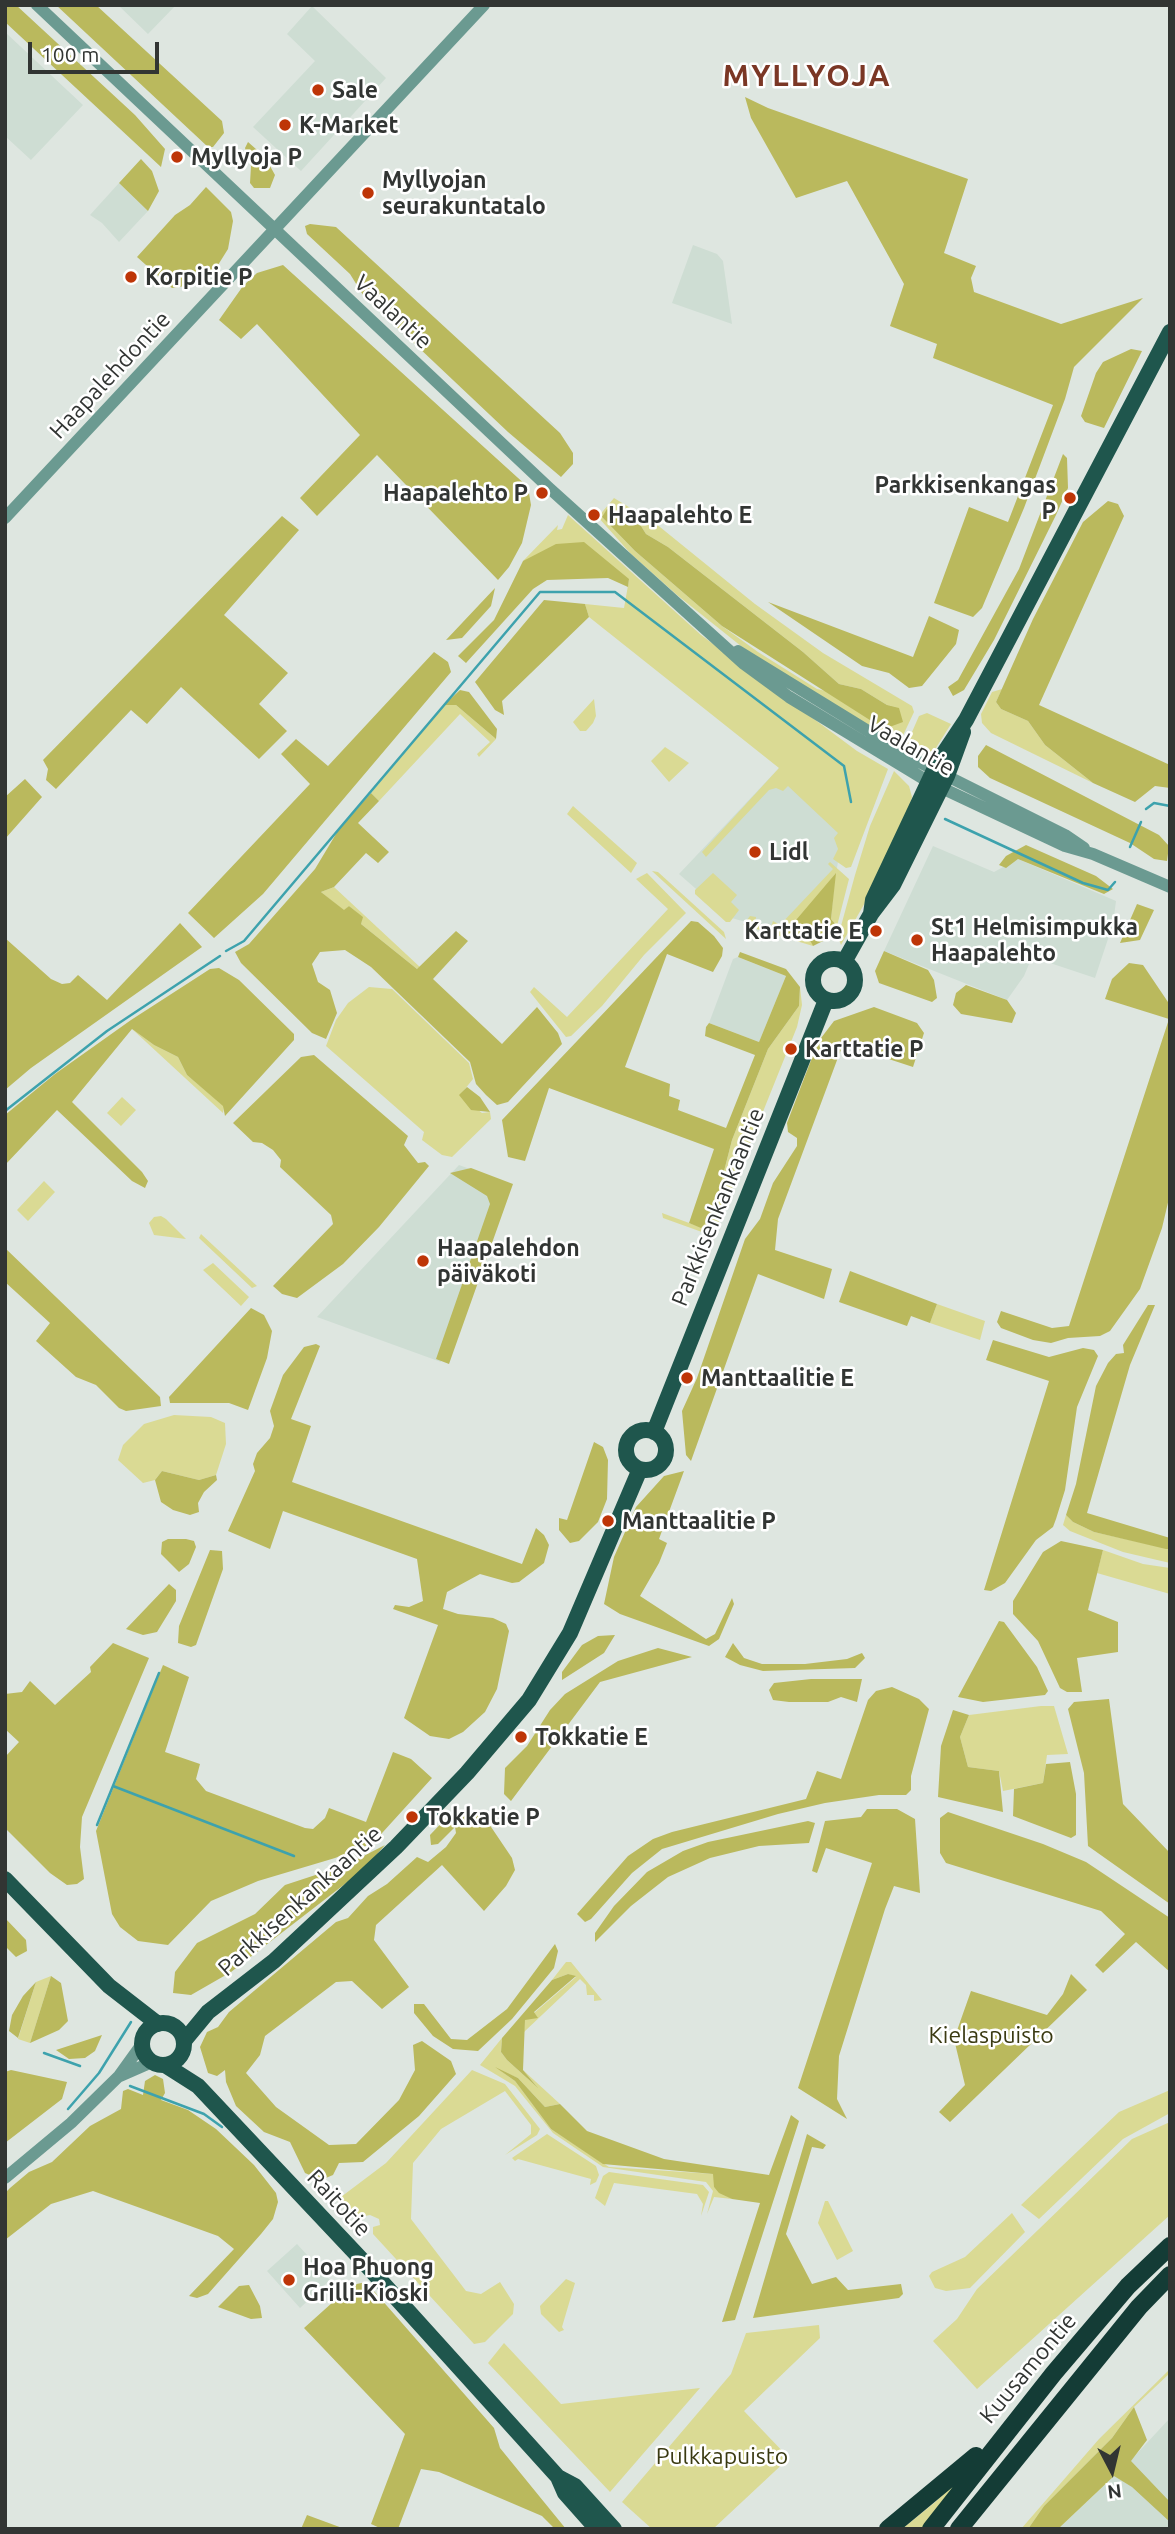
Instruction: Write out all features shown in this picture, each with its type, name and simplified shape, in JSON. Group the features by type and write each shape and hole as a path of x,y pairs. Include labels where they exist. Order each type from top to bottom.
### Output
{"highway":[{"name":"Kuusamontie","path":"931,2529 1013,2423 1128,2286 1170,2246"},
{"name":"Kuusamontie","path":"959,2529 1139,2307 1170,2275"},
{"path":"888,2529 918,2507 1013,2423"},
{"path":"969,2529 1001,2476"}],"main road":[{"path":"844,962 871,914 893,886 966,720 1170,332"},
{"path":"824,961 844,962 854,974 852,989 846,997 827,1000 816,991 814,973 824,961"},
{"name":"Parkkisenkankaantie","path":"654,1432 827,1000"},
{"path":"638,1432 654,1432 664,1440 665,1458 654,1469 640,1469 628,1457 627,1446 638,1432"},
{"name":"Parkkisenkankaantie","path":"158,2064 183,2048 208,2012 274,1961 339,1903 467,1773 529,1700 578,1615 640,1469"},
{"path":"5,1879 109,1986 131,2004 165,2025 143,2041"},
{"path":"131,2004 143,2041 158,2064"},
{"name":"Parkkisenkankaantie","path":"165,2025 208,2012"},
{"name":"Raitotie","path":"165,2025 183,2048 198,2086"},
{"name":"Raitotie","path":"158,2064 198,2086 558,2477 565,2493 597,2529"},
{"name":"Raitotie","path":"558,2477 575,2486 614,2529"}],"street":[{"name":"Vaalantie","path":"37,5 548,487 744,664 789,697 1065,846 1093,854 1170,887"},
{"name":"Haapalehdontie","path":"5,518 484,5"},
{"path":"5,2178 71,2123 120,2076 143,2041"},
{"path":"120,2076 158,2064"}],"shaded area":[{"path":"118,5 176,5 148,34"},
{"path":"312,6 386,78 301,171 253,127 315,61 287,34"},
{"path":"5,32 83,105 31,160 5,136"},
{"path":"119,183 148,211 119,242 102,223 90,215"},
{"path":"693,245 717,254 723,261 732,324 672,303"},
{"path":"779,768 843,835 836,873 785,933 728,917 679,874"},
{"path":"933,846 994,872 1018,859 1116,901 1113,924 1095,978 1032,957 1024,976 1007,1000 884,951"},
{"path":"738,957 786,976 759,1042 709,1023 733,959"},
{"name":"Haapalehdon päiväkoti","path":"459,1165 505,1182 441,1362 317,1317"},
{"path":"297,2244 330,2280 300,2308 267,2271"},
{"path":"1170,2418 1170,2529 1058,2529 1131,2460"}],"green space":[{"path":"5,5 16,5 135,115 165,149 161,167 5,22"},
{"path":"56,5 96,5 222,121 224,133 213,147 208,147"},
{"path":"745,97 768,108 968,179 944,253 976,266 971,278 974,292 1061,324 1143,298 1074,367 1065,399 1024,508 982,608 973,617 934,603 969,507 1008,522 1053,405 933,358 937,344 890,326 904,284 847,181 796,198 751,118"},
{"path":"248,142 265,157 275,175 270,188 254,188 250,183 251,166 245,148"},
{"path":"141,159 152,171 159,191 148,211 119,183"},
{"path":"206,187 231,212 233,221 228,249 218,265 199,284 172,288 137,257 175,215 190,205"},
{"path":"310,224 336,227 560,433 573,453 573,464 561,477 508,432 363,295 350,274 307,234 305,226"},
{"path":"283,265 528,487 531,505 522,543 509,567 498,580 377,455 317,516 300,498 360,435 257,324 241,339 219,320 243,286 257,273"},
{"path":"1131,349 1142,351 1104,428 1085,422 1081,416 1096,373 1103,362"},
{"path":"1063,454 1067,458 1068,488 1056,515 994,640 964,690 953,696 948,687 958,680 1019,569"},
{"path":"614,498 655,523 755,604 823,653 912,706 914,712 899,744 756,658 631,554 598,517","holes":["614,511 641,526 646,534 668,547 803,652 839,684 861,689 887,705 899,708 817,689 758,652 722,626 635,551 602,517"]},
{"path":"1108,501 1118,504 1124,516 1039,705 1170,765 1170,788 1155,786 1135,802 1093,783 1045,745 1028,721 1001,709 996,702 1033,619 1083,522"},
{"path":"607,509 641,526 646,534 668,547 803,652 839,684 861,689 887,705 899,708 903,722 884,729 722,626 635,551 602,517"},
{"path":"568,515 701,635 857,751 888,769 851,867 846,868 833,859 838,849 834,838 838,833 788,786 783,791 776,788 769,790 706,857 702,852 779,768 589,617 585,604 624,608 629,580 523,561 558,525 557,530 562,529"},
{"path":"282,516 299,530 224,615 288,673 259,704 287,731 259,759 181,687 147,724 131,710 56,789 46,780 48,769 43,760"},
{"path":"584,542 629,579 628,587 608,578 547,580 533,589 466,663 458,656 494,620 523,561 556,544"},
{"path":"495,588 491,606 462,638 446,640"},
{"path":"544,600 585,604 589,617 502,701 504,715 495,710 475,682"},
{"path":"768,602 913,657 929,616 959,630 956,644 922,686 909,688 889,673 862,666"},
{"path":"434,652 448,662 451,672 263,894 214,938 188,913 310,784 281,754 296,739 328,766"},
{"path":"1002,689 996,702 1001,709 1028,721 1045,745 1093,783 991,733 982,723 981,714 992,692"},
{"path":"460,690 469,692 497,729 496,739 456,705 444,705"},
{"path":"594,699 596,716 593,723 586,731 580,731 573,722"},
{"path":"444,705 456,705 496,739 479,757 477,754 490,742 460,714 379,801 371,793"},
{"path":"927,713 951,724 934,751 916,753 905,748 919,716"},
{"path":"986,745 1159,835 1169,846 1167,861 1154,859 1130,843 990,778 978,767 978,756"},
{"path":"665,747 689,763 669,782 651,761"},
{"path":"894,771 909,786 912,797 907,815 880,876 841,945 838,937 855,875 870,826"},
{"path":"25,779 42,797 5,839 5,797"},
{"path":"371,793 379,801 358,823 389,852 378,863 366,853 334,887 321,892 344,910 349,906 363,917 361,924 417,969 456,931 468,941 433,979 502,1044 537,1007 558,1033 562,1044 508,1102 497,1105 486,1095 476,1084 470,1062 371,967 345,950 320,952 312,964 318,982 330,990 337,1013 326,1039 312,1033 241,963 235,952 249,944 315,869 339,829"},
{"path":"573,806 637,863 631,873 567,814"},
{"path":"1026,845 1096,876 1113,889 1104,894 1018,859 1006,868 999,865 1006,856"},
{"path":"830,862 849,879 837,926 831,919 835,874 796,937 812,942 813,946 743,925 750,916 756,917 755,924 771,927 773,921 780,925 833,869 828,864"},
{"path":"652,871 658,872 724,932 726,939"},
{"path":"647,873 686,913 644,955 602,1006 571,1036 566,1037 530,992 534,987 567,1017 668,909 636,879"},
{"path":"713,873 737,895 731,902 739,910 730,922 726,922 695,894 695,890"},
{"path":"836,873 831,919 837,926 827,939 813,946 811,942 785,933"},
{"path":"334,887 421,968 417,969 361,924 362,917 349,906 344,911 321,892"},
{"path":"1137,904 1154,910 1140,940 1120,943"},
{"path":"691,921 698,922 714,936 723,948 722,956 713,972 667,954 625,1067 670,1084 669,1096 680,1100 678,1110 726,1128 755,1055 705,1036 706,1027 709,1023 759,1042 786,976 738,957 740,952 786,969 800,987 799,1006 768,1049 732,1140 713,1214 701,1228 689,1223 714,1149 549,1088 525,1161 508,1157 502,1120"},
{"path":"180,923 202,947 31,1068 5,1090 5,938 51,979 62,984 70,983 78,975 107,1000"},
{"path":"884,951 928,970 934,980 937,998 932,1002 879,983 875,971"},
{"path":"1129,963 1143,965 1170,1005 1170,1194 1162,1228 1140,1289 1110,1331 1100,1336 1068,1338 1051,1343 1033,1340 1001,1328 997,1322 1001,1311 1052,1328 1069,1326 1169,1019 1105,999 1112,979"},
{"path":"219,968 239,980 294,1034 294,1040 225,1116 223,1106 187,1075 178,1057 154,1045 132,1029 72,1102 142,1172 148,1181 145,1188 132,1181 57,1110 5,1165 5,1115 55,1074 131,1020 210,969"},
{"path":"966,985 1007,1000 1016,1013 1012,1023 961,1014 953,1005 956,993"},
{"path":"369,987 392,989 469,1063 473,1079 460,1095 482,1113 490,1112 491,1119 452,1157 442,1155 422,1140 424,1132 326,1046 336,1020 348,1003"},
{"path":"800,987 802,1005 797,1027 713,1236 663,1218 662,1213 700,1227 713,1214 732,1140 768,1049 799,1006"},
{"path":"874,1007 917,1023 924,1033 913,1067 843,1044 778,1219 775,1250 832,1269 824,1299 758,1274 691,1461 686,1455 682,1411 697,1378 745,1239 760,1219 773,1183 797,1146 797,1138 788,1132 787,1123 818,1042 834,1021"},
{"path":"132,1029 154,1045 178,1057 187,1075 224,1106 223,1113"},
{"path":"314,1055 408,1136 404,1145 418,1163 425,1162 429,1166 379,1227 343,1264 297,1298 282,1294 273,1286 333,1224 331,1215 280,1167 281,1160 273,1150 262,1143 253,1142 233,1123 301,1057"},
{"path":"467,1087 480,1097 490,1112 471,1110 459,1095"},
{"path":"122,1097 136,1110 121,1126 107,1113"},
{"path":"471,1168 513,1184 449,1364 436,1359 490,1204 487,1196 450,1173"},
{"path":"44,1181 55,1192 28,1221 17,1210"},
{"path":"161,1216 186,1239 154,1235 149,1223 154,1217"},
{"path":"201,1234 257,1286 252,1288 199,1238"},
{"path":"5,1248 160,1397 161,1406 126,1411 119,1408 96,1385 76,1377 36,1341 50,1323 5,1282"},
{"path":"213,1263 249,1297 241,1306 203,1270"},
{"path":"850,1271 937,1304 930,1323 911,1316 907,1326 839,1302"},
{"path":"937,1304 985,1321 980,1340 930,1323"},
{"path":"1148,1305 1155,1305 1130,1365 1087,1513 1170,1538 1170,1549 1094,1532 1073,1522 1066,1515 1076,1484 1096,1386 1108,1363 1116,1354 1124,1353 1123,1345"},
{"path":"251,1308 264,1315 272,1331 267,1358 248,1410 229,1403 170,1403 169,1397"},
{"path":"993,1340 1049,1357 1083,1348 1094,1350 1098,1356 1077,1407 1065,1490 1053,1527 1036,1540 1005,1583 991,1591 984,1590 1049,1381 986,1360"},
{"path":"316,1344 320,1346 291,1419 311,1426 292,1482 522,1564 536,1528 544,1535 549,1545 544,1563 519,1582 512,1583 480,1574 447,1592 443,1609 458,1614 493,1618 506,1624 509,1631 497,1689 485,1712 463,1732 449,1739 430,1736 404,1718 438,1625 393,1609 395,1605 409,1607 423,1601 417,1559 283,1511 270,1549 228,1531 255,1471 253,1464 257,1453 270,1438 274,1426 270,1411 283,1375 304,1347"},
{"path":"174,1415 211,1417 225,1423 226,1444 216,1475 199,1480 162,1471 155,1480 143,1483 118,1460 123,1445 144,1424"},
{"path":"594,1442 603,1447 608,1460 607,1499 598,1522 579,1541 570,1543 559,1530 559,1518 567,1520"},
{"path":"162,1471 199,1480 216,1475 217,1480 204,1492 198,1503 199,1512 190,1515 173,1510 161,1502 155,1480"},
{"path":"684,1471 659,1539 667,1543 640,1596 706,1639 715,1634 732,1598 734,1604 719,1639 709,1646 620,1614 604,1604 614,1557 636,1507 664,1476"},
{"path":"1066,1515 1073,1522 1094,1532 1170,1549 1170,1563 1123,1552 1070,1531 1063,1525"},
{"path":"168,1539 194,1541 196,1547 189,1564 179,1572 161,1554 162,1542"},
{"path":"1061,1541 1103,1550 1088,1610 1118,1622 1118,1652 1077,1658 1082,1692 1067,1692 1060,1688 1038,1641 1013,1614 1013,1601 1043,1552"},
{"path":"210,1550 222,1551 223,1569 196,1645 191,1647 178,1643 179,1626"},
{"path":"1103,1550 1143,1564 1170,1568 1170,1594 1097,1573"},
{"path":"169,1584 176,1590 176,1601 157,1632 143,1635 126,1629"},
{"path":"999,1621 1004,1622 1037,1667 1048,1691 1045,1695 983,1702 958,1697"},
{"path":"615,1635 604,1653 562,1680 562,1672 582,1645 598,1636"},
{"path":"113,1643 149,1658 82,1817 80,1847 84,1879 77,1884 67,1885 50,1873 5,1828 5,1757 19,1742 5,1729 5,1694 22,1692 30,1681 55,1705 91,1672 90,1667"},
{"path":"733,1643 744,1658 762,1664 805,1664 847,1659 862,1653 865,1658 855,1668 763,1671 740,1665 725,1657"},
{"path":"658,1648 692,1657 600,1682 511,1801 504,1794 505,1768 527,1746 550,1710 565,1694 618,1661"},
{"path":"163,1665 189,1677 165,1752 200,1764 196,1779 206,1791 313,1829 325,1818 329,1808 366,1822 393,1752 411,1759 432,1778 373,1843 335,1858 258,1881 211,1901 168,1945 138,1941 120,1927 112,1914 96,1831"},
{"path":"811,1679 862,1679 857,1702 841,1697 828,1702 773,1700 769,1690 774,1683"},
{"path":"892,1687 919,1699 929,1709 911,1776 911,1790 906,1795 879,1795 825,1803 778,1814 662,1849 632,1873 591,1919 585,1922 577,1914 628,1856 653,1839 806,1799 817,1771 841,1779 868,1700 876,1691"},
{"path":"1109,1699 1123,1804 1170,1853 1170,1904 1088,1846 1084,1773 1068,1709 1074,1702"},
{"path":"1054,1706 1068,1754 1047,1755 1043,1783 1003,1791 999,1771 968,1767 960,1737 969,1715"},
{"path":"953,1710 969,1715 960,1737 968,1767 999,1771 1003,1812 938,1797 941,1746"},
{"path":"1070,1762 1076,1794 1076,1835 1071,1838 1013,1816 1014,1789 1043,1783 1046,1764"},
{"path":"867,1809 897,1809 915,1819 920,1893 894,1886 885,1909 839,2056 837,2099 847,2119 798,2088 872,1863 826,1848 817,1873 812,1871 825,1821 861,1817"},
{"path":"465,1810 483,1815 512,1858 515,1870 506,1886 484,1911 442,1865 376,1925 374,1940 409,1987 382,2009 352,1981 336,1982 265,2036 260,2055 246,2073 276,2107 329,2145 356,2144 399,2100 415,2070 413,2045 422,2041 451,2061 456,2074 419,2116 363,2162 339,2163 333,2175 321,2180 305,2173 290,2142 264,2132 236,2106 226,2082 225,2070 217,2076 208,2073 200,2047 207,2032 218,2027 229,2012 336,1922 348,1918 368,1896 387,1884 417,1857 428,1862 446,1847 456,1833 455,1827 438,1844 431,1845 430,1835 451,1813"},
{"path":"948,1812 1043,1844 1086,1862 1170,1918 1170,1972 1136,1942 1103,1973 1095,1965 1125,1934 1101,1911 946,1863 940,1853 940,1818"},
{"path":"808,1821 815,1823 809,1843 759,1846 710,1858 668,1877 631,1906 595,1942 595,1933 614,1906 647,1872 683,1851 708,1842"},
{"path":"385,1845 363,1870 231,1972 191,1995 173,1993 175,1972 197,1943 255,1914 285,1885 346,1865"},
{"path":"5,1918 26,1940 27,1951 16,1957 5,1946"},
{"path":"555,1944 558,1951 554,1968 512,2019 478,2051 453,2049 433,2036 414,2013 414,2004 424,2004 451,2039 467,2040 507,2009"},
{"path":"566,1962 571,1962 602,2000 594,2001 594,1995 587,1995 586,1985 580,1979 524,2032 525,2019 537,2017 534,2013 576,1977 568,1974 552,1980"},
{"path":"568,1974 576,1976 534,2012 538,2018 525,2020 523,2070 538,2088 501,2052 502,2038 552,1980"},
{"name":"Kielaspuisto","path":"1071,1974 1087,1990 950,2122 939,2112 965,2085 954,2039 971,1991 1047,2015 1063,1994"},
{"path":"51,1976 30,2043 18,2039 36,1982"},
{"path":"51,1976 61,1983 68,2021 59,2030 30,2043"},
{"path":"36,1982 18,2038 9,2031 12,2015 23,1996"},
{"path":"102,2035 95,2051 85,2058 69,2059 56,2050"},
{"path":"502,2038 501,2052 507,2060 537,2087 523,2070 560,2104 545,2107 518,2078 501,2071 515,2081 551,2129 609,2167 714,2174 714,2187 732,2199 714,2197 707,2214 713,2191 706,2182 603,2167 553,2133 515,2086 480,2065"},
{"path":"495,2067 518,2078 545,2107 560,2104 587,2131 664,2159 769,2175 791,2115 799,2121 735,2320 722,2322 760,2203 732,2199 719,2193 714,2187 713,2174 603,2164 551,2129 515,2081"},
{"path":"11,2070 67,2082 62,2099 5,2143 5,2072"},
{"path":"472,2070 505,2084 540,2129 537,2135 505,2155 531,2134 531,2125 505,2091 441,2129 413,2163 411,2219 466,2291 481,2294 500,2282 514,2304 513,2314 485,2342 474,2344 373,2234 373,2227 380,2225 379,2219 370,2215 354,2218 337,2200 386,2163"},
{"path":"155,2075 163,2079 165,2093 161,2100 188,2110 216,2129 254,2165 276,2193 278,2202 273,2219 261,2234 208,2294 197,2298 189,2296 234,2249 218,2236 93,2191 51,2204 5,2240 5,2193 29,2172 52,2162 90,2126 121,2109 123,2091 128,2089 143,2095 145,2081"},
{"path":"1170,2090 1170,2113 1123,2139 1039,2219 1021,2205 1119,2112"},
{"path":"1170,2122 1170,2215 977,2389 933,2341 957,2319 977,2289 1132,2139"},
{"path":"547,2134 596,2166 599,2175 596,2182 590,2185 591,2179 518,2159 515,2161 512,2158"},
{"path":"807,2134 826,2145 823,2149 812,2147 786,2234 812,2284 836,2277 848,2290 901,2284 903,2294 899,2298 753,2318"},
{"path":"609,2172 703,2185 709,2192 701,2216 703,2204 697,2194 614,2183 605,2206 595,2198 603,2176"},
{"path":"825,2201 828,2201 853,2251 837,2260 818,2223"},
{"path":"1012,2213 1025,2232 970,2288 946,2291 935,2288 929,2276 932,2272 965,2257"},
{"path":"566,2279 575,2283 562,2327 564,2330 559,2332 541,2314 540,2306"},
{"path":"366,2282 494,2428 500,2448 566,2529 555,2529 542,2516 439,2472 421,2469 398,2529 382,2529 371,2524 405,2434 304,2328 352,2285"},
{"path":"249,2285 260,2306 262,2318 251,2319 218,2307 239,2286"},
{"name":"Pulkkapuisto","path":"819,2325 820,2338 744,2411 789,2458 713,2529 652,2529 622,2502 731,2374 746,2333"},
{"name":"Pulkkapuisto","path":"504,2343 561,2404 700,2388 610,2492 488,2363"},
{"path":"1170,2369 1170,2373 1134,2407 1112,2438 1044,2506 1028,2529 1021,2529 1099,2439"},
{"path":"1134,2407 1147,2440 1131,2461 1170,2502 1170,2522 1132,2487 1114,2476 1058,2529 1028,2529 1044,2506 1112,2438"},
{"path":"966,2474 921,2529 902,2529 934,2503"},
{"path":"307,2515 345,2529 301,2529"}],"waterway":[{"path":"226,951 244,941 540,592 615,592 844,766 851,802"},
{"path":"1146,809 1154,803 1170,806"},
{"path":"945,819 1083,883 1108,890 1115,882"},
{"path":"1130,847 1141,822"},
{"path":"5,1111 107,1031 220,956"},
{"path":"97,1825 159,1673"},
{"path":"113,1786 294,1856"},
{"path":"68,2109 99,2073 131,2022"},
{"path":"44,2053 80,2066"},
{"path":"130,2086 204,2114 222,2127"}],"place":[{"name":"Sale","path":"318,90"},
{"name":"K-Market","path":"285,125"},
{"name":"Myllyoja P","path":"177,157"},
{"name":"Myllyojan seurakuntatalo","path":"368,193"},
{"name":"Korpitie P","path":"131,277"},
{"name":"Haapalehto P","path":"542,493"},
{"name":"Parkkisenkangas P","path":"1070,498"},
{"name":"Haapalehto E","path":"594,515"},
{"name":"Lidl","path":"755,852"},
{"name":"Karttatie E","path":"876,931"},
{"name":"St1 Helmisimpukka Haapalehto","path":"917,940"},
{"name":"Karttatie P","path":"791,1049"},
{"name":"Haapalehdon päiväkoti","path":"423,1261"},
{"name":"Manttaalitie E","path":"687,1378"},
{"name":"Manttaalitie P","path":"608,1521"},
{"name":"Tokkatie E","path":"521,1737"},
{"name":"Tokkatie P","path":"412,1817"},
{"name":"Hoa Phuong Grilli-Kioski","path":"289,2280"}],"district":[{"name":"MYLLYOJA","path":"807,76"}]}
